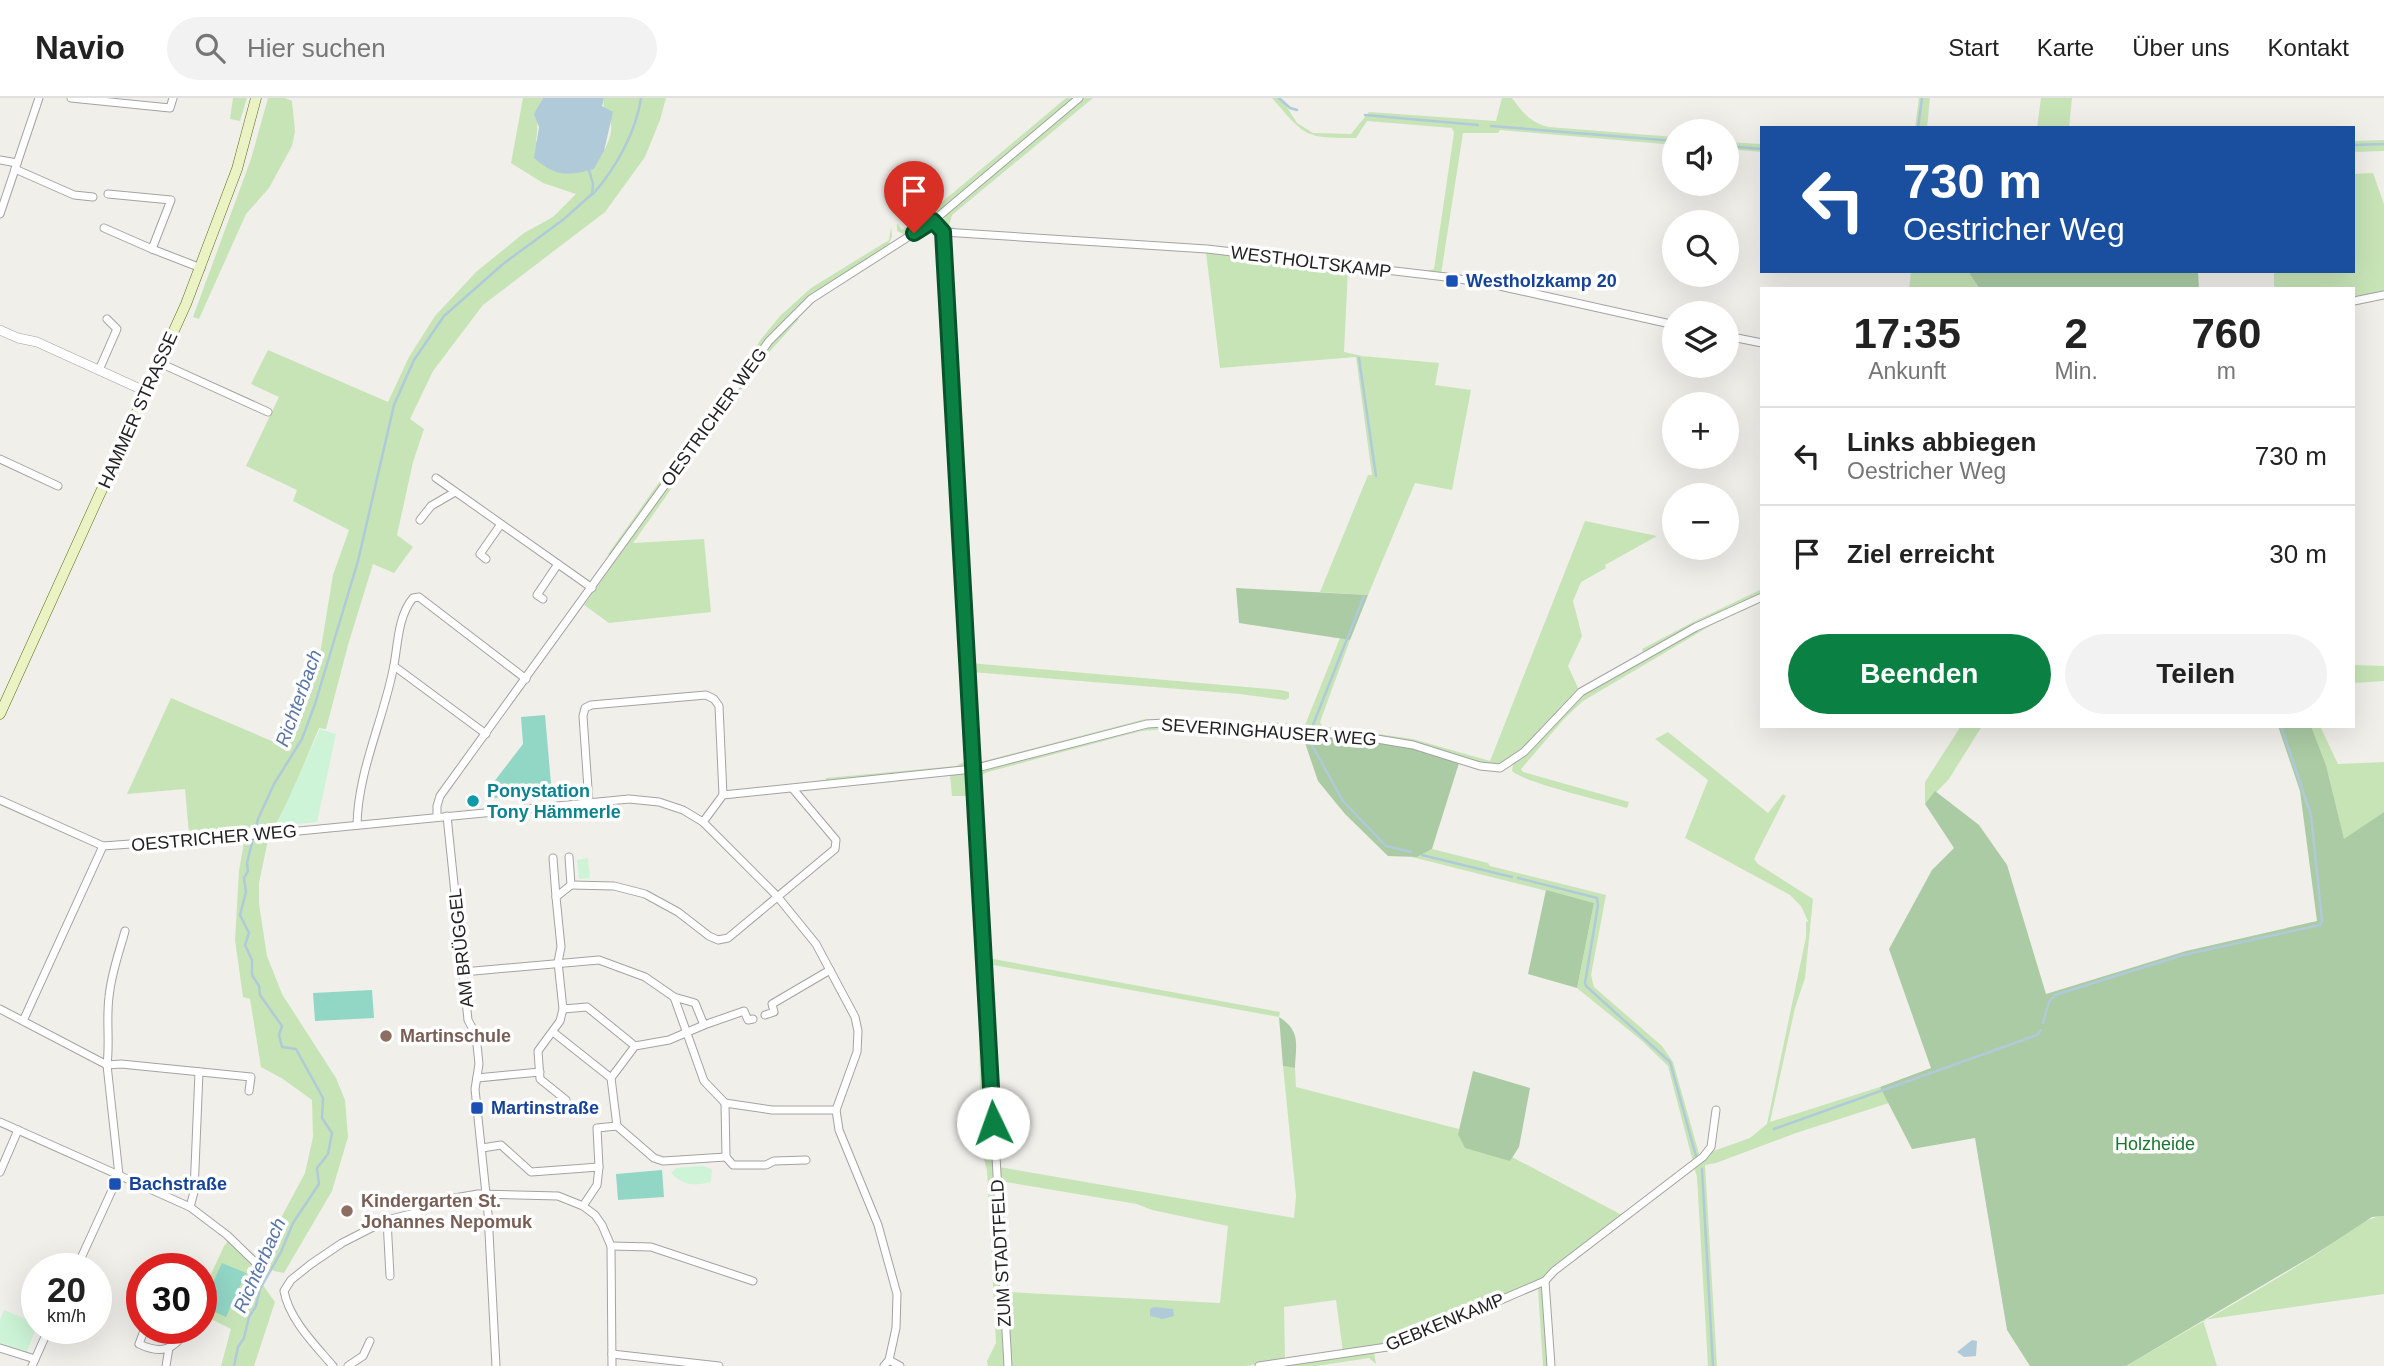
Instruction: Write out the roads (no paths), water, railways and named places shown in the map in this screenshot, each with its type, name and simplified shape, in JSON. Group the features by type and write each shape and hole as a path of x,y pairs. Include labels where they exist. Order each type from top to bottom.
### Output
{"main road":[{"name":"HAMMER STRASSE","path":"0,714 201,268 237,169 256,98"}],"street":[{"path":"0,214 40,98"},
{"path":"71,98 170,108 173,98"},
{"name":"OESTRICHER WEG","path":"438,817 440,796 768,341 811,299 933,221 1079,98"},
{"path":"0,160 75,195 93,197"},
{"path":"107,194 171,200 152,249"},
{"path":"933,221 943,232"},
{"path":"104,228 201,268"},
{"name":"WESTHOLTSKAMP","path":"943,232 1206,249 1447,277 1662,321"},
{"name":"ZUM STADTFELD","path":"943,232 1007,1366"},
{"path":"2355,301 2384,295"},
{"path":"99,370 117,329 107,319"},
{"path":"0,330 37,342 147,392"},
{"path":"1739,338 1760,343"},
{"path":"160,363 268,412"},
{"path":"0,459 58,486"},
{"path":"436,478 592,588"},
{"path":"419,520 431,506 455,492"},
{"path":"480,554 500,524"},
{"path":"537,595 558,564"},
{"path":"357,825 358,801 394,666 397,638 413,597 419,597 526,679"},
{"name":"SEVERINGHAUSER WEG","path":"723,795 972,769 1147,724 1164,723 1286,734 1347,734 1413,745 1480,766 1500,768 1524,752 1581,692 1696,627 1760,598"},
{"path":"394,666 486,734"},
{"path":"589,803 583,716 585,708 591,705 706,695 714,699 719,706 723,795 703,822"},
{"path":"556,897 571,885 614,886 645,894 678,912 709,936 718,940 728,938 835,849 836,840 793,789"},
{"name":"OESTRICHER WEG","path":"0,800 103,846 521,811 629,799 659,802 683,810 703,822 776,896 816,944 855,1017 858,1052 836,1110"},
{"name":"AM BRÜGGEL","path":"447,816 468,1020 476,1035 479,1064 475,1089 486,1195 496,1366"},
{"path":"23,1021 103,846"},
{"path":"566,1100 540,1079 538,1051 561,1021 563,1009 558,962 561,947 553,862 569,861 571,885"},
{"path":"83,1253 119,1175 107,1065 109,996 112,975 125,931"},
{"path":"463,972 599,960 645,977 674,997 695,1003 704,1025"},
{"path":"765,1015 775,1012 772,1004 830,970"},
{"path":"674,997 704,1081 724,1103 772,1110 836,1110 839,1130 878,1225 892,1270 897,1328 886,1363 900,1366"},
{"path":"563,1009 587,1007 635,1046"},
{"path":"0,1009 107,1065 121,1064 251,1077 249,1091"},
{"path":"726,1157 663,1161 654,1158 617,1126 611,1078 635,1046 669,1040 744,1011 748,1020 753,1019"},
{"path":"553,1032 611,1078"},
{"path":"190,1208 194,1192 199,1072"},
{"path":"477,1078 540,1072"},
{"path":"724,1103 726,1157 733,1165 766,1165 774,1161 806,1160"},
{"name":"GEBKENKAMP","path":"1259,1366 1394,1346 1545,1281 1554,1271 1703,1157 1711,1147 1716,1110"},
{"path":"0,1122 190,1208 227,1235 258,1265"},
{"path":"583,1206 597,1185 597,1128 617,1126"},
{"path":"0,1172 18,1130"},
{"path":"482,1148 501,1145 531,1172 599,1167"},
{"path":"332,1366 288,1305 284,1295 285,1288 311,1264 342,1243 387,1220 419,1212 432,1202 486,1195 558,1196 583,1206 603,1225 611,1246 611,1366"},
{"path":"387,1220 390,1276"},
{"path":"611,1246 651,1247 753,1281"},
{"path":"1545,1281 1552,1366"},
{"path":"348,1366 363,1356 370,1341"},
{"path":"0,1348 34,1362 42,1344"},
{"path":"139,1344 153,1350 169,1348 174,1344"},
{"path":"166,1366 169,1348"},
{"path":"612,1354 719,1366"}],"water":[{"path":"543,98 604,98 602,106 613,112 604,151 594,169 576,173 556,172 534,158 539,127 534,114"},
{"path":"1150,1309 1173,1309 1174,1316 1163,1319 1150,1316"},
{"path":"1972,1340 1977,1341 1976,1356 1964,1357 1957,1352"}],"waterway":[{"path":"593,194 624,149 635,124 641,98"},
{"path":"1279,98 1290,108 1297,110"},
{"path":"1918,126 1922,98"},
{"path":"1365,115 1478,125"},
{"path":"1491,126 1662,140"},
{"path":"2355,145 2384,144"},
{"path":"1739,147 1760,149"},
{"name":"Richterbach","path":"234,1366 238,1347 244,1338 260,1289 281,1252 293,1223 319,1184 317,1168 328,1154 332,1133 322,1118 323,1098 296,1049 282,1047 279,1035 282,1026 260,995 259,986 252,975 252,960 245,945 249,933 240,915 246,892 244,878 248,871 247,863 258,819 274,784 302,739 315,704 358,561 394,405 414,360 444,316 503,264 564,219 592,194 593,184 589,170"},
{"path":"1359,358 1376,476"},
{"path":"1311,730 1364,596"},
{"path":"2043,1023 2049,1002 2055,995 2183,955 2320,925 2322,921 2311,815 2282,728"},
{"path":"1308,738 1343,801 1386,846 1411,852"},
{"path":"1422,855 1512,877"},
{"path":"1518,878 1597,898 1586,986 1670,1062 1696,1156"},
{"path":"1774,1129 2037,1035 2041,1030"},
{"path":"1702,1169 1713,1366"}],"place":[{"name":"Westholzkamp 20","path":"1452,281"},
{"name":"Ponystation Tony Hämmerle","path":"473,801"},
{"name":"Martinschule","path":"386,1036"},
{"name":"Martinstraße","path":"477,1108"},
{"name":"Bachstraße","path":"115,1184"},
{"name":"Kindergarten St. Johannes Nepomuk","path":"347,1211"}],"park label":[{"name":"Holzheide","path":"2155,1144"}]}
